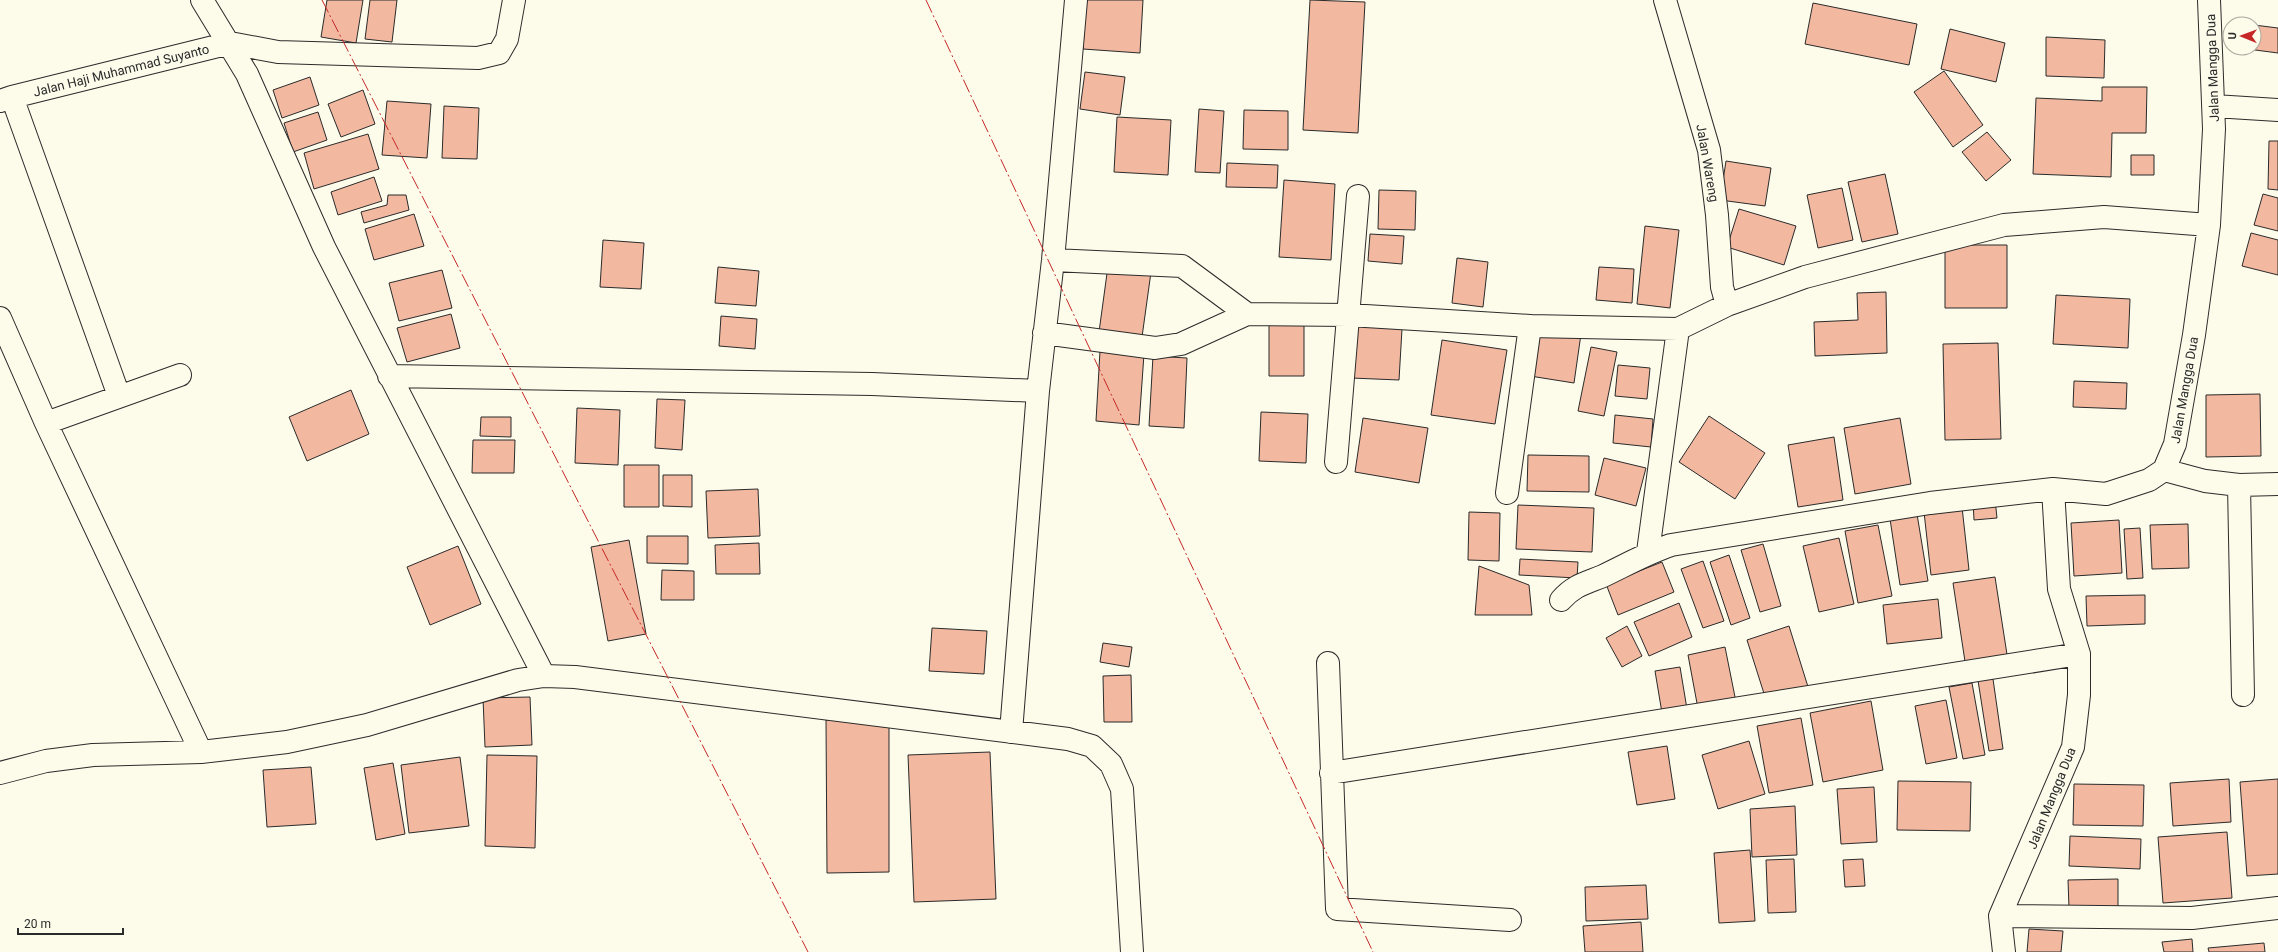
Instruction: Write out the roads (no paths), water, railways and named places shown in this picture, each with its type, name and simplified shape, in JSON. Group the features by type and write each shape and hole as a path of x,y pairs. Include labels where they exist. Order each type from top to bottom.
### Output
{"street":[{"path":"202,0 230,43 247,74 324,247 544,676"},
{"path":"230,43 278,52 478,58 499,53 507,39 514,0"},
{"path":"1011,732 1038,391 1053,260 1076,0"},
{"name":"Jalan Wareng","path":"1665,0 1708,150 1717,215 1722,287 1727,305"},
{"name":"Jalan Mangga Dua","path":"2164,470 2175,444 2194,335 2209,225 2214,106 2209,0"},
{"name":"Jalan Haji Muhammad Suyanto","path":"6,99 230,43"},
{"path":"6,99 119,396"},
{"path":"2214,106 2278,110"},
{"path":"1336,462 1358,196"},
{"path":"1044,333 1155,348 1180,344 1247,314 1349,315 1530,326 1678,329 1727,305 1805,277 2004,225 2104,217 2209,225"},
{"path":"1053,260 1182,266 1247,314"},
{"path":"0,318 46,423 201,752"},
{"path":"1507,493 1530,326"},
{"path":"1648,552 1678,329"},
{"path":"46,423 180,375"},
{"path":"389,376 872,384 1038,391"},
{"path":"1561,600 1573,588 1604,576 1648,552 1671,545 1930,503 2053,489 2106,494 2149,480 2164,470 2205,482 2239,485 2278,484"},
{"path":"2239,485 2243,695"},
{"name":"Jalan Mangga Dua","path":"2004,952 2000,916 2073,747 2078,695 2079,654 2059,589 2053,489"},
{"path":"1332,773 2079,654"},
{"path":"1328,663 1337,909 1510,920"},
{"path":"0,773 46,761 93,755 201,752 287,742 367,725 518,680 544,676 575,676 1068,739 1092,746 1110,764 1122,789 1132,952"},
{"path":"2000,916 2192,918 2278,908"}]}
